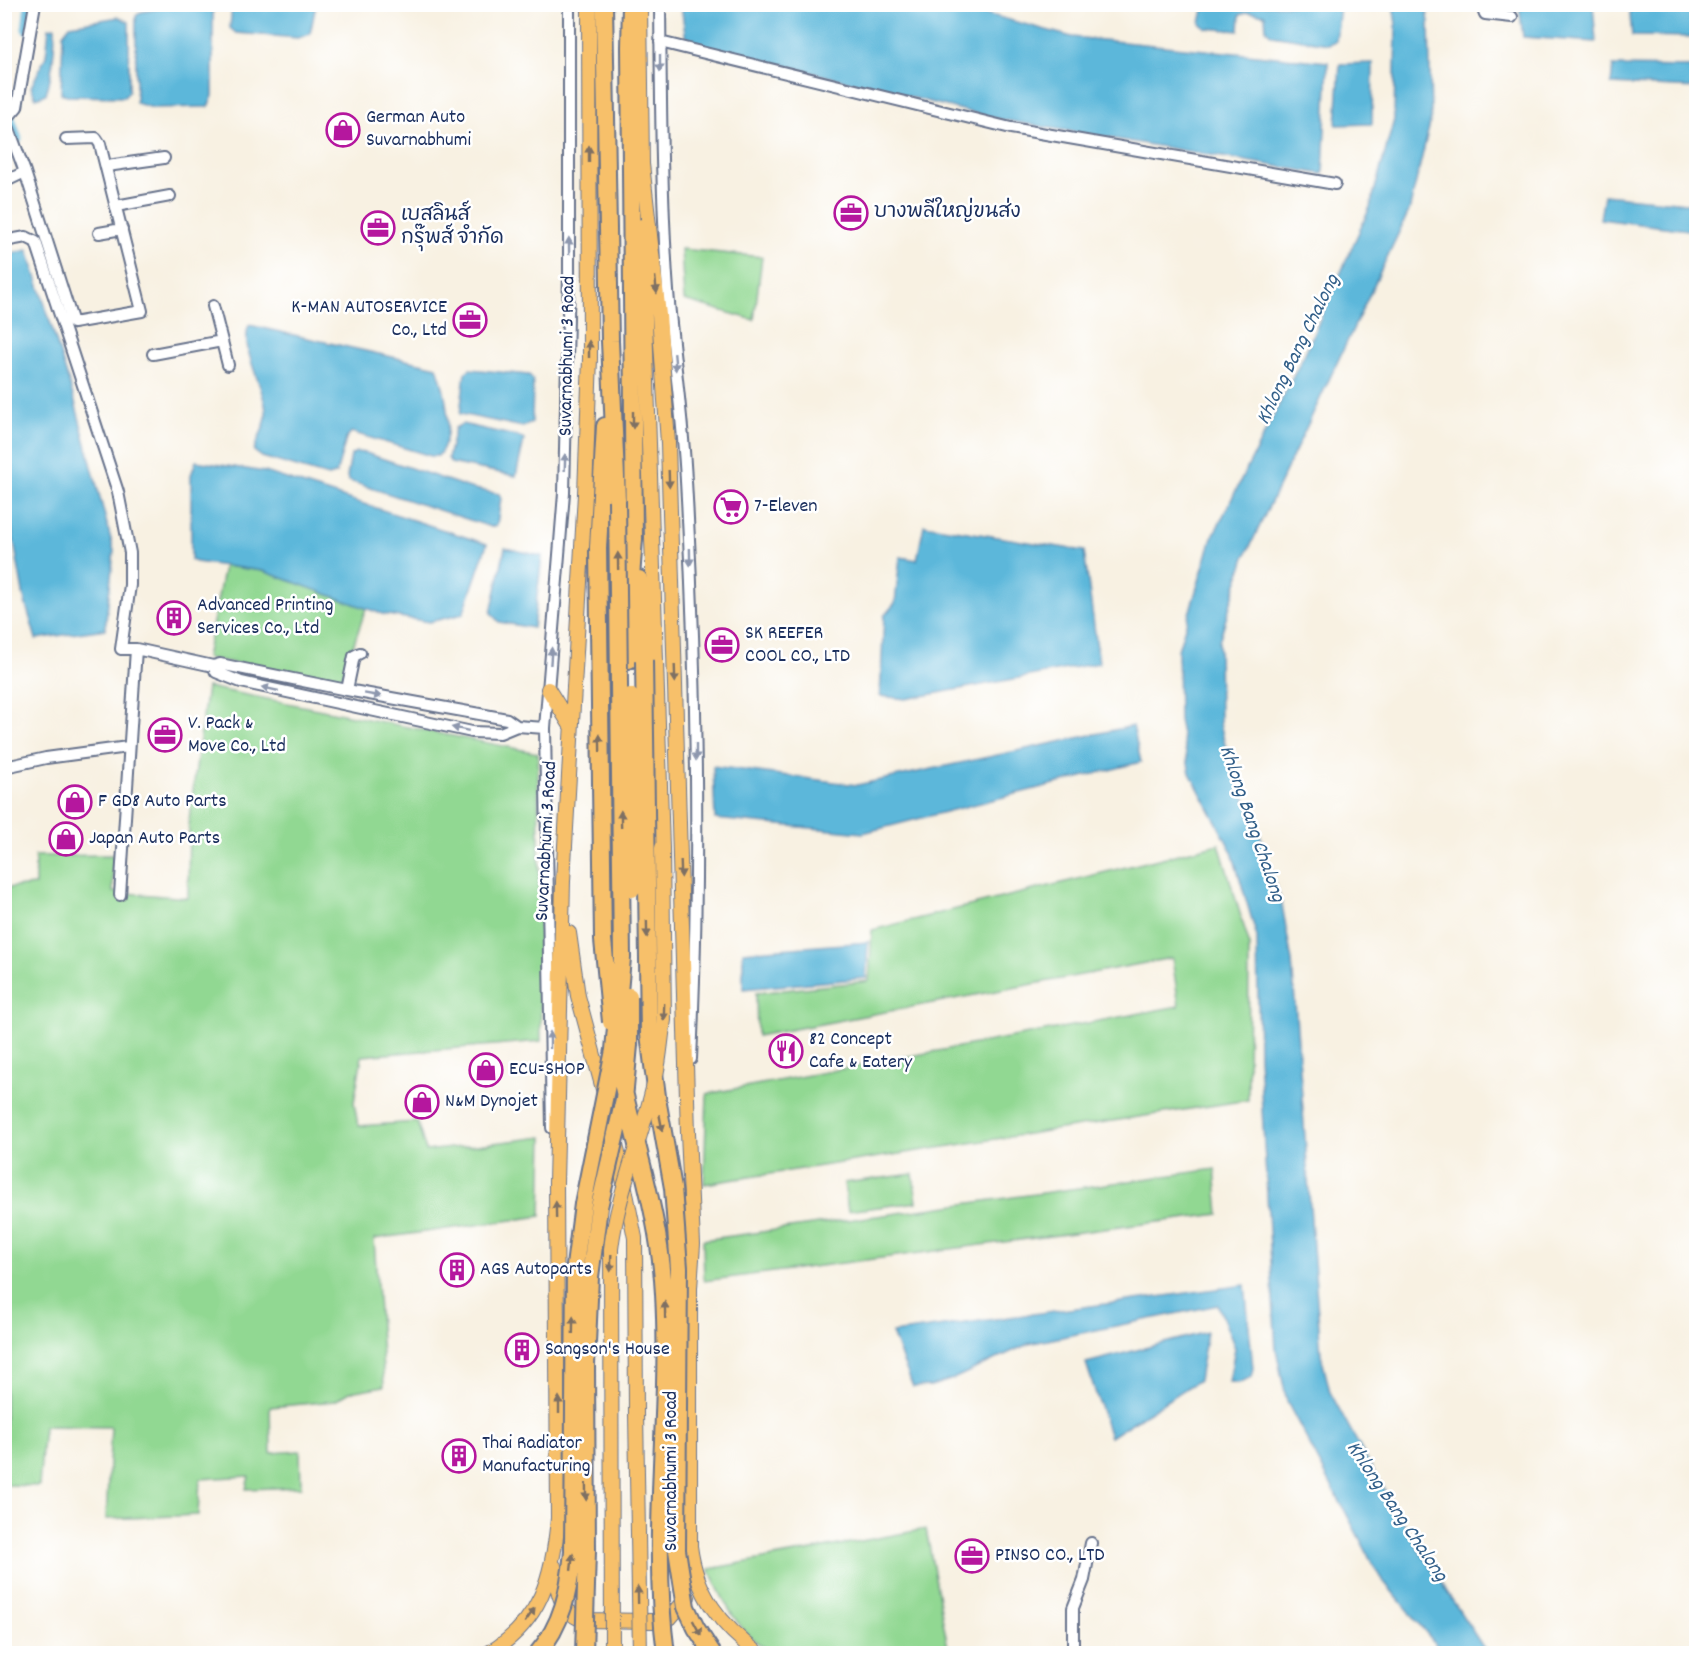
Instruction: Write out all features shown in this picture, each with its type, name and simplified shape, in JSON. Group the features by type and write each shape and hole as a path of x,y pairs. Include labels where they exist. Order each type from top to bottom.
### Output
{"highway":[{"path":"537,1653 554,1632 570,1587 573,1552 575,1266 583,1204 614,1050 622,958 617,500 610,341 604,4"},
{"path":"632,4 630,59 634,539 644,660 649,1034 651,1065 673,1188 678,1237 677,1550 687,1607 696,1628 713,1653"},
{"path":"610,341 598,548 603,940 608,1005 617,1057 638,1141 661,1259 665,1326 662,1595 666,1653"},
{"path":"584,1653 587,1551 586,1365 590,1277 599,1207 624,1098 629,1045 634,804 628,615 634,539"}],"main road":[{"name":"Suvarnabhumi 3 Road","path":"486,1653 516,1633 526,1622 546,1587 554,1562 558,1495 556,1182 563,881 585,494 590,358 590,4"},
{"name":"Suvarnabhumi 3 Road","path":"640,4 642,164 660,325 668,443 693,1244 690,1288 690,1546 692,1562 715,1614 737,1637 759,1653"},
{"path":"612,1653 611,1249 615,1218 652,1092 662,1031 662,848 641,273 642,164"},
{"path":"548,689 571,726"},
{"path":"563,881 578,996 611,1119 635,1238 640,1653"},
{"path":"554,1562 561,1602 571,1615 582,1620 653,1621 670,1618 684,1604 688,1596 692,1562"}],"street":[{"path":"34,4 17,107 7,120 74,323 142,311 107,166 96,138 66,139"},
{"path":"556,1182 550,1108 545,729 564,493 568,367 569,4"},
{"path":"660,4 661,172 668,290 686,476 696,738 698,917 688,1133"},
{"path":"1480,4 1485,14 1512,17"},
{"path":"660,42 1011,128 1335,184"},
{"path":"107,166 164,158"},
{"path":"4,182 25,172"},
{"path":"116,206 170,196"},
{"path":"99,233 122,229"},
{"path":"4,241 26,237 36,242 118,492 130,553 130,585 121,649 136,649 213,666 220,664 346,690 507,719 517,726"},
{"path":"213,306 228,365"},
{"path":"153,354 222,341"},
{"path":"120,895 136,649"},
{"path":"346,690 355,655 360,653"},
{"path":"213,666 216,672 241,682 472,732 500,733 517,726 545,729"},
{"path":"5,767 46,758 128,747"},
{"path":"1073,1653 1073,1608 1084,1580 1091,1544"}],"green space":[{"path":"681,249 762,257 754,320 684,300"},
{"path":"224,566 263,571 366,608 341,682 206,658"},
{"path":"207,687 538,753 541,1041 362,1056 354,1102 358,1126 417,1122 426,1151 543,1137 541,1216 374,1239 384,1386 350,1392 335,1401 270,1407 271,1453 300,1451 301,1487 246,1489 249,1476 200,1479 198,1515 106,1519 111,1427 44,1426 39,1486 5,1485 5,888 35,885 35,856 113,855 113,892 188,898 189,820"},
{"path":"1219,844 1249,943 1248,1100 704,1184 707,1094 1179,1006 1172,958 757,1036 756,993 869,981 872,930"},
{"path":"1215,1169 1219,1214 704,1281 703,1240"},
{"path":"913,1174 917,1202 848,1211 844,1183"},
{"path":"926,1529 949,1653 774,1653 752,1638 734,1618 709,1569"}],"water":[{"path":"184,4 213,5 213,96 208,107 153,108 136,103 136,16 141,12"},
{"path":"232,4 316,5 310,34 298,38 236,33 230,28"},
{"path":"681,5 954,5 1072,37 1328,62 1323,174 998,119 686,41"},
{"path":"1204,5 1340,5 1336,41 1328,44 1272,35 1266,30 1265,15 1248,12 1240,15 1239,31 1205,28 1200,23"},
{"name":"Khlong Bang Chalong","path":"1393,5 1426,5 1429,22 1431,119 1409,211 1245,557 1219,641 1220,723 1228,757 1262,840 1282,905 1292,961 1321,1355 1330,1392 1420,1551 1487,1653 1443,1653 1380,1577 1287,1402 1276,1350 1259,1057 1257,937 1232,852 1190,773 1179,720 1178,650 1212,538 1305,353 1370,207 1394,120 1396,24"},
{"path":"1519,5 1593,5 1596,42 1523,37"},
{"path":"1629,5 1696,5 1696,37 1632,36"},
{"path":"119,17 129,22 129,92 124,97 67,96 61,93 63,34 70,25"},
{"path":"55,27 53,60 46,94 36,98 31,87 46,56 49,28"},
{"path":"1373,63 1372,124 1336,125 1340,64"},
{"path":"1613,66 1696,67 1696,88 1611,84"},
{"path":"1604,195 1696,204 1696,231 1600,219"},
{"path":"28,250 75,402 114,551 105,629 36,639 24,598 5,492 5,255"},
{"path":"249,325 437,367 446,400 448,425 447,437 438,456 431,456 351,432 346,439 336,474 328,476 262,457 254,451 265,422 266,411 249,355 247,334"},
{"path":"470,369 529,375 533,380 532,422 523,427 460,414 465,373"},
{"path":"462,424 520,437 524,440 516,476 451,463 448,458 455,428"},
{"path":"356,452 366,453 470,488 499,494 501,498 497,525 491,527 349,481 347,477 351,455"},
{"path":"196,461 265,472 487,544 463,614 429,622 382,614 263,571 191,560 191,475"},
{"path":"924,525 1084,551 1099,663 906,699 880,696 884,616 895,603 900,557 917,560"},
{"path":"505,548 542,556 533,628 499,622 491,613"},
{"path":"1133,726 1141,762 863,833 715,819 713,766 857,785"},
{"path":"868,942 866,978 743,989 743,952"},
{"path":"1245,1285 1253,1368 1251,1377 1239,1383 1229,1382 1235,1348 1218,1305 1028,1344 953,1379 931,1386 913,1387 892,1333"},
{"path":"1207,1332 1199,1380 1110,1437 1086,1363"}],"waterway":[{"path":"26,29 29,4"},
{"path":"8,110 18,139"},
{"path":"50,235 58,257"}],"place":[{"name":"German Auto Suvarnabhumi","path":"343,130"},
{"name":"บางพลีใหญ่ขนส่ง","path":"851,213"},
{"name":"เบสลินส์ กรุ๊พส์ จำกัด","path":"378,228"},
{"name":"K-MAN AUTOSERVICE Co., Ltd","path":"470,320"},
{"name":"7-Eleven","path":"731,507"},
{"name":"Advanced Printing Services Co., Ltd","path":"174,618"},
{"name":"SK REEFER COOL CO., LTD","path":"722,645"},
{"name":"V. Pack & Move Co., Ltd","path":"165,735"},
{"name":"F GD8 Auto Parts","path":"75,802"},
{"name":"Japan Auto Parts","path":"66,839"},
{"name":"82 Concept Cafe & Eatery","path":"786,1051"},
{"name":"ECU=SHOP","path":"486,1070"},
{"name":"N&M Dynojet","path":"422,1102"},
{"name":"AGS Autoparts","path":"457,1270"},
{"name":"Sangson's House","path":"522,1350"},
{"name":"Thai Radiator Manufacturing","path":"459,1456"},
{"name":"PINSO CO., LTD","path":"972,1556"}]}
